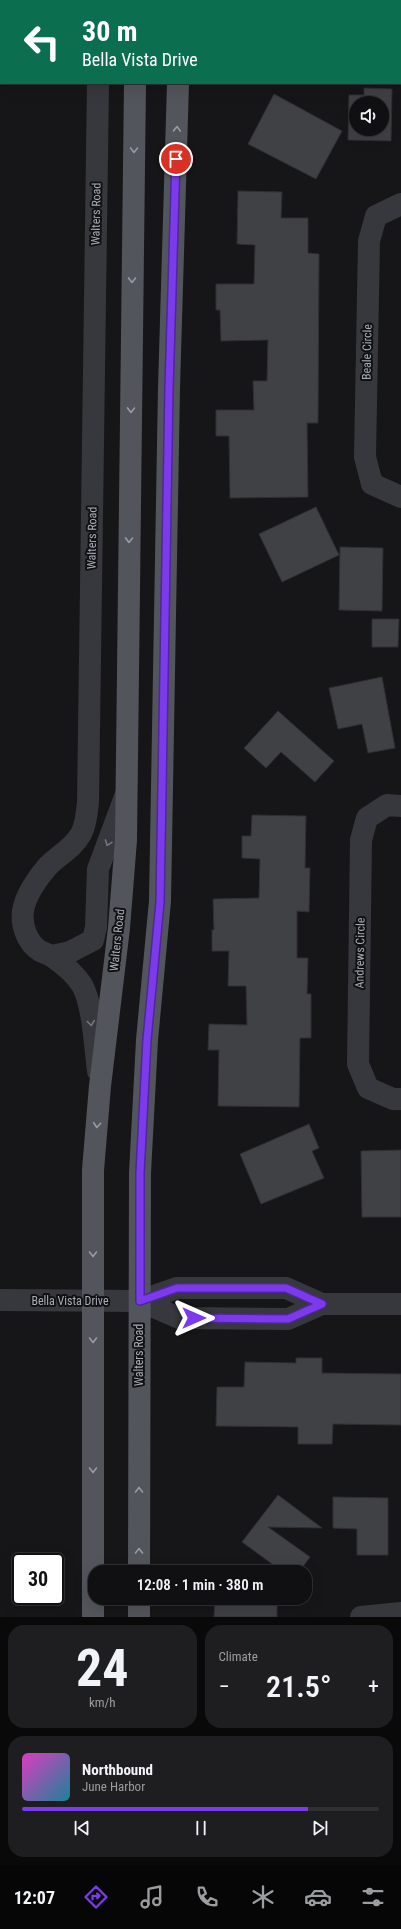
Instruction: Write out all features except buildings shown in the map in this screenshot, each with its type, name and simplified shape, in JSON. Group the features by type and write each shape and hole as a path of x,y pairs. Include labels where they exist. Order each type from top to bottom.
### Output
{"main road":[{"name":"Walters Road","path":"93,1617 93,1170 100,1086 119,928 126,840 135,84"},
{"name":"Walters Road","path":"139,1565 140,1173 147,1040 160,902 169,395 178,84"},
{"path":"139,1605 139,1617"}],"street":[{"path":"386,0 401,0"},
{"name":"Walters Road","path":"98,84 88,802 82,833 77,840 48,866 40,877 28,896 23,911 23,925 29,940 39,950 52,956 67,968 82,985 89,1007 100,1086"},
{"name":"Beale Circle","path":"401,204 376,216 369,241 365,457 372,484 401,497"},
{"name":"Walters Road","path":"52,956 70,952 93,940 96,927 98,869 126,793"},
{"name":"Andrews Circle","path":"401,806 387,805 367,818 361,840 358,1064 368,1088 392,1099 401,1099"},
{"name":"Bella Vista Drive","path":"0,1300 140,1301 177,1288 286,1288 322,1304"},
{"name":"Bella Vista Drive","path":"140,1301 179,1318 288,1319 322,1304 401,1304"},
{"path":"361,1617 401,1613"}],"route":[{"path":"176,159 169,388 160,902 147,1040 140,1173 140,1301 177,1288 286,1288 322,1304 288,1319 194,1318"}]}
